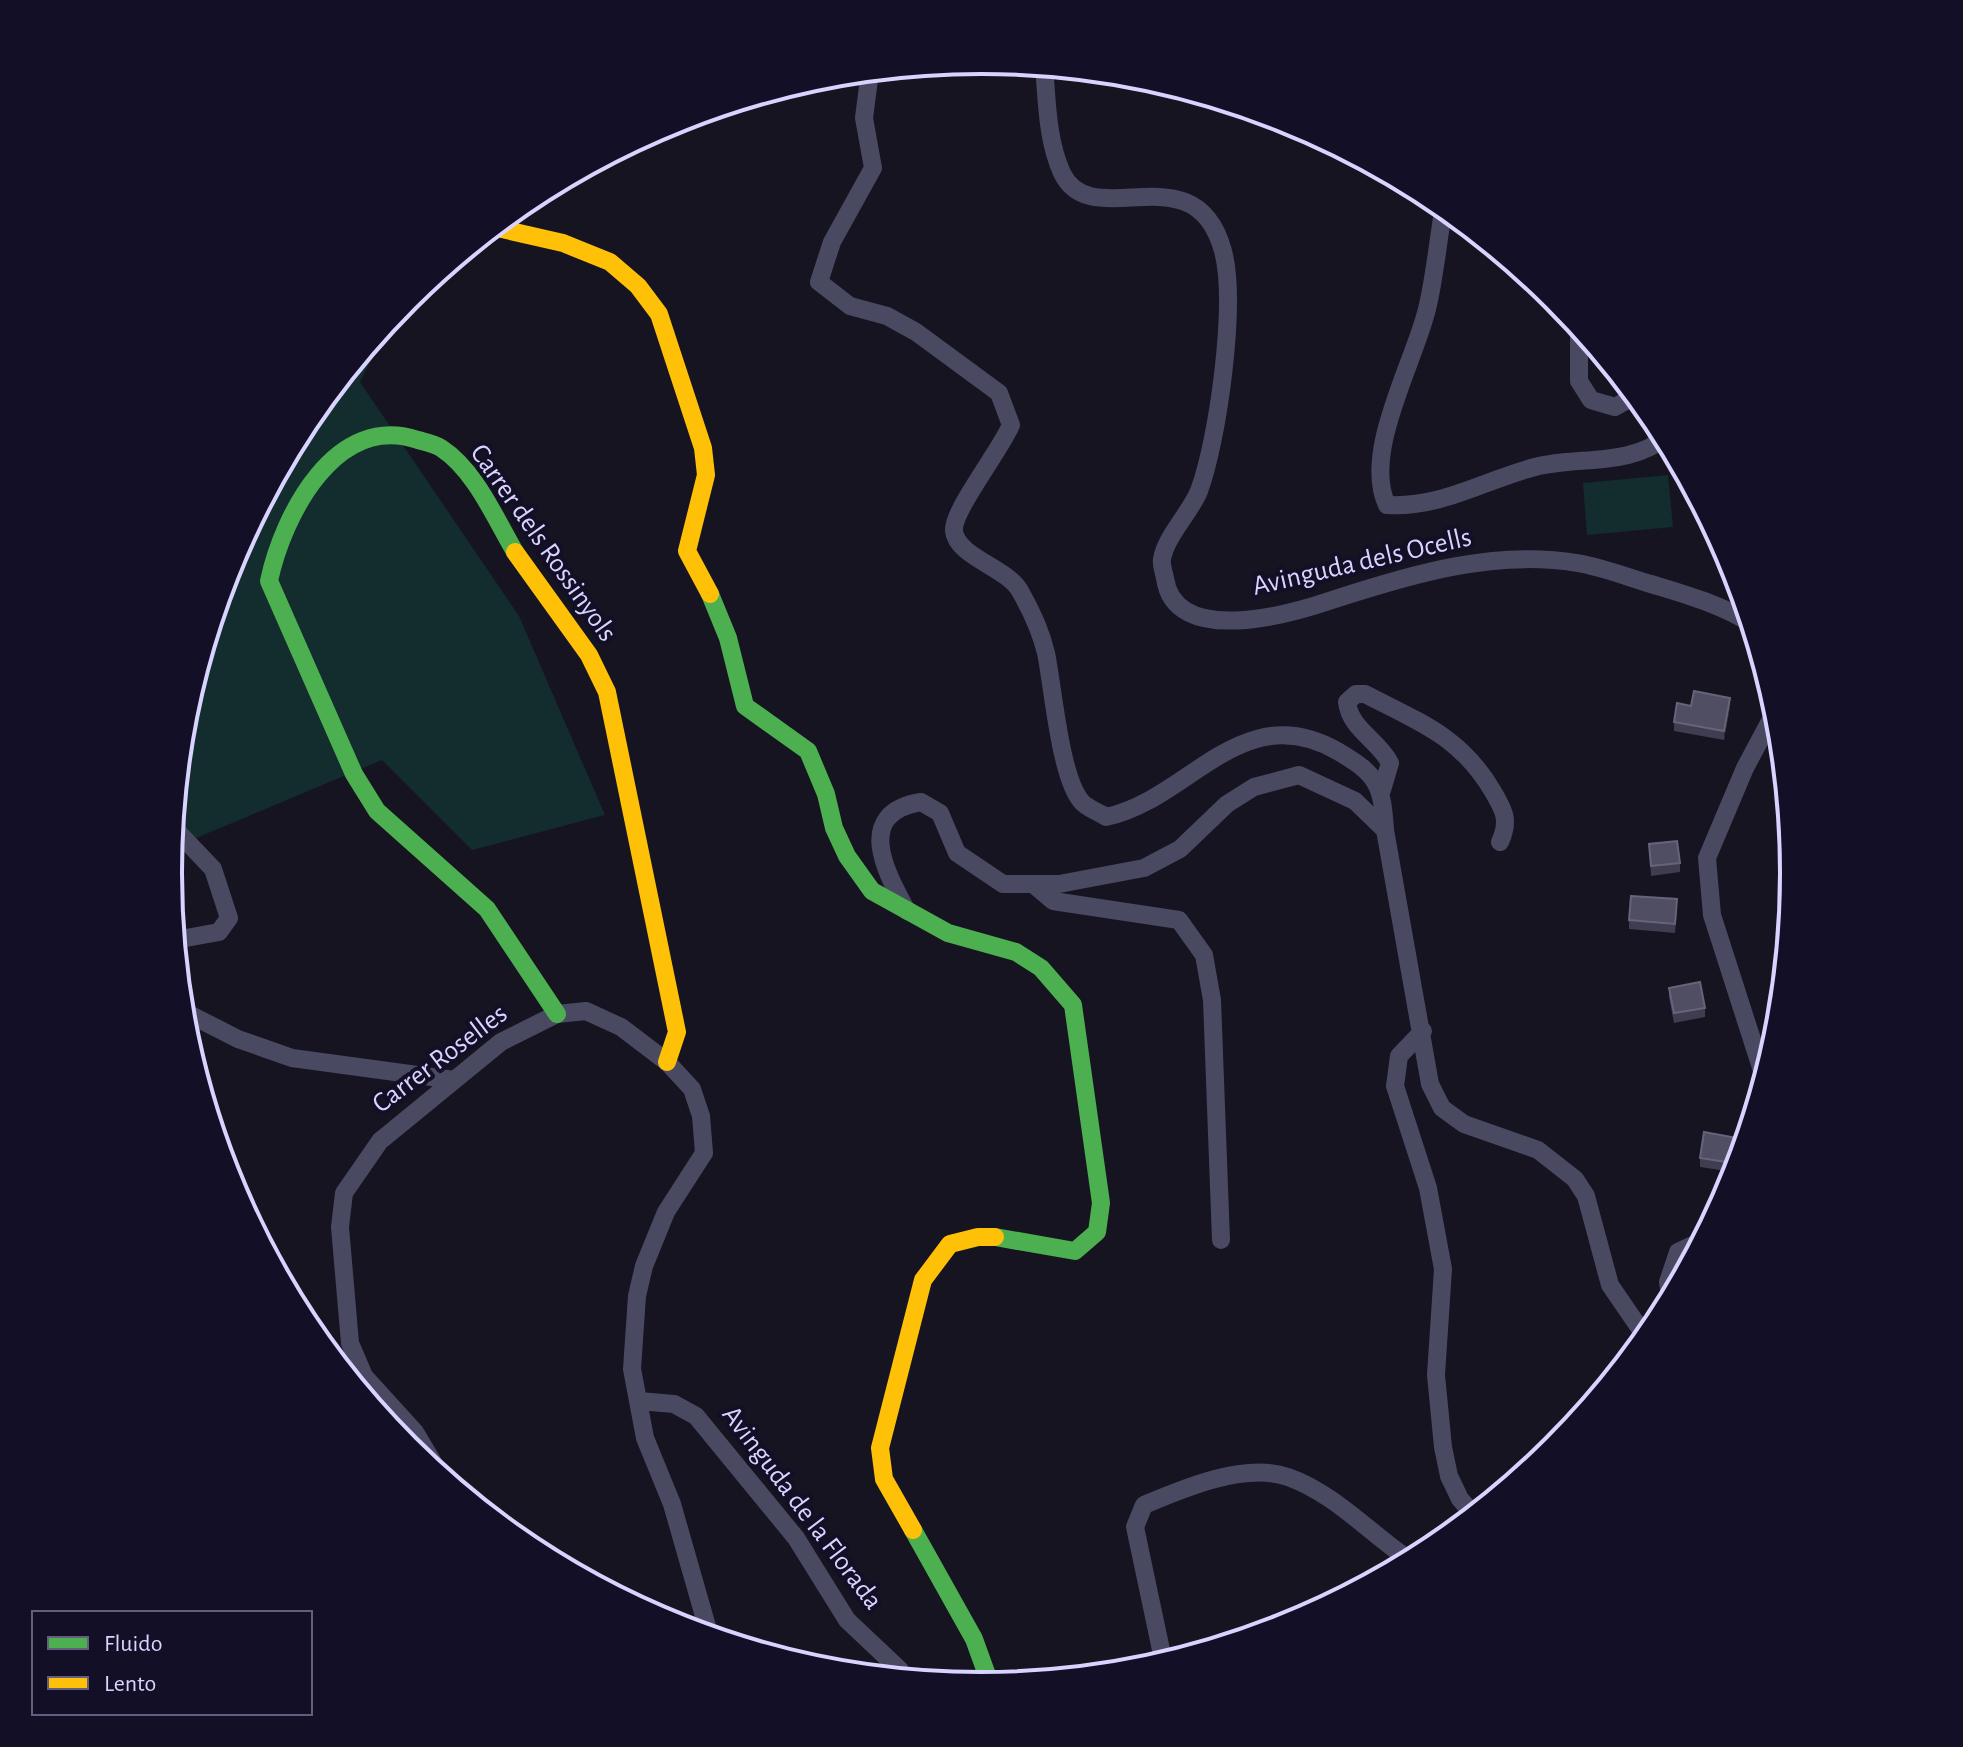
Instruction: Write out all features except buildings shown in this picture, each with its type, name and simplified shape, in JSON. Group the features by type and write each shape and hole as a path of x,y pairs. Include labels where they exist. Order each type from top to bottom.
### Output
{"street":[{"name":"Avinguda dels Ocells","path":"1045,77 1051,137 1063,175 1080,194 1100,199 1180,197 1206,217 1222,249 1230,299 1211,455 1198,495 1162,558 1167,594 1183,611 1212,621 1296,612 1389,581 1474,563 1519,559 1577,563 1722,605 1738,615"},
{"path":"869,82 864,118 873,168 832,242 819,282 850,306 887,316 916,332 999,393 1011,425 1001,450 959,510 954,530 959,543 1016,583 1029,606 1045,650 1071,781 1081,802 1106,817 1133,812 1224,752 1279,735 1319,740 1365,768 1382,790"},
{"path":"1442,220 1426,310 1385,441 1379,489 1387,505 1416,506 1445,499 1536,466 1620,456 1655,444"},
{"path":"507,230 563,243 610,262 638,286 659,314 703,448 706,475 687,551 714,601 728,638 745,706 808,751 847,856 872,891 948,933 1016,952 1041,968 1073,1005 1101,1203 1097,1232 1075,1251 1013,1238 978,1237 950,1244 923,1280 880,1448 889,1490 974,1639 986,1673"},
{"path":"1579,342 1579,381 1591,400 1615,407 1626,401"},
{"name":"Carrer dels Rossinyols","path":"557,1014 487,909 445,868 377,811 354,774 293,644 269,581 276,548 298,501 339,454 370,436 401,434 440,447 464,469 538,588 595,667 607,692 632,830 659,933 677,1032 667,1062"},
{"path":"1500,842 1507,826 1505,811 1469,755 1428,727 1365,694 1356,694 1347,702 1349,717 1383,750 1390,763 1382,790 1385,830 1430,1084 1442,1108 1464,1124 1538,1150 1575,1179 1586,1196 1610,1285 1639,1328"},
{"path":"1759,1060 1712,915 1707,858 1745,768 1767,726"},
{"path":"909,913 881,860 880,839 887,818 898,806 921,802 940,813 957,853 1003,884 1059,884 1144,868 1180,849 1227,804 1254,787 1299,775 1355,801 1385,830"},
{"path":"183,838 213,869 229,918 219,932 185,938"},
{"path":"1033,884 1053,901 1179,920 1204,955 1212,1000 1221,1240"},
{"name":"Carrer Roselles","path":"423,1446 415,1432 364,1376 350,1343 340,1227 344,1193 354,1174 402,1120 501,1042 557,1014 586,1011 621,1027 667,1062 692,1089 701,1116 704,1153 666,1212 644,1266 632,1339 632,1369 645,1438 672,1504 706,1624"},
{"path":"195,1017 238,1039 292,1058 454,1080"},
{"path":"1423,1031 1399,1056 1395,1086 1428,1188 1443,1269 1436,1375 1443,1447 1449,1476 1468,1508"},
{"path":"1668,1283 1678,1252 1688,1247"},
{"name":"Avinguda de la Florada","path":"639,1401 674,1404 696,1416 796,1538 847,1620 898,1668"},
{"path":"1162,1652 1135,1527 1144,1505 1199,1481 1260,1474 1286,1476 1334,1504 1401,1554"}],"green space":[{"path":"375,352 360,382 519,616 605,815 472,850 382,760 183,843 197,718 224,617 243,568 289,474 317,429"},
{"path":"1668,475 1673,527 1587,535 1583,483"}],"traffic: fast":[{"path":"515,552 474,482 453,457 433,444 389,435 362,441 339,455 318,475 287,527 269,581 354,774 377,811 487,909 557,1014"},
{"path":"710,594 728,638 745,706 808,751 826,794 834,828 847,856 872,891 948,933 1016,952 1041,968 1073,1005 1101,1203 1097,1232 1075,1251 995,1237"},
{"path":"913,1530 974,1639 986,1673"}],"traffic: slow":[{"path":"507,230 563,243 610,262 638,286 659,314 703,448 706,475 687,551 710,594"},
{"path":"515,552 589,655 607,692 677,1032 667,1062"},
{"path":"913,1530 884,1479 880,1448 923,1280 950,1244 978,1237 995,1237"}]}
